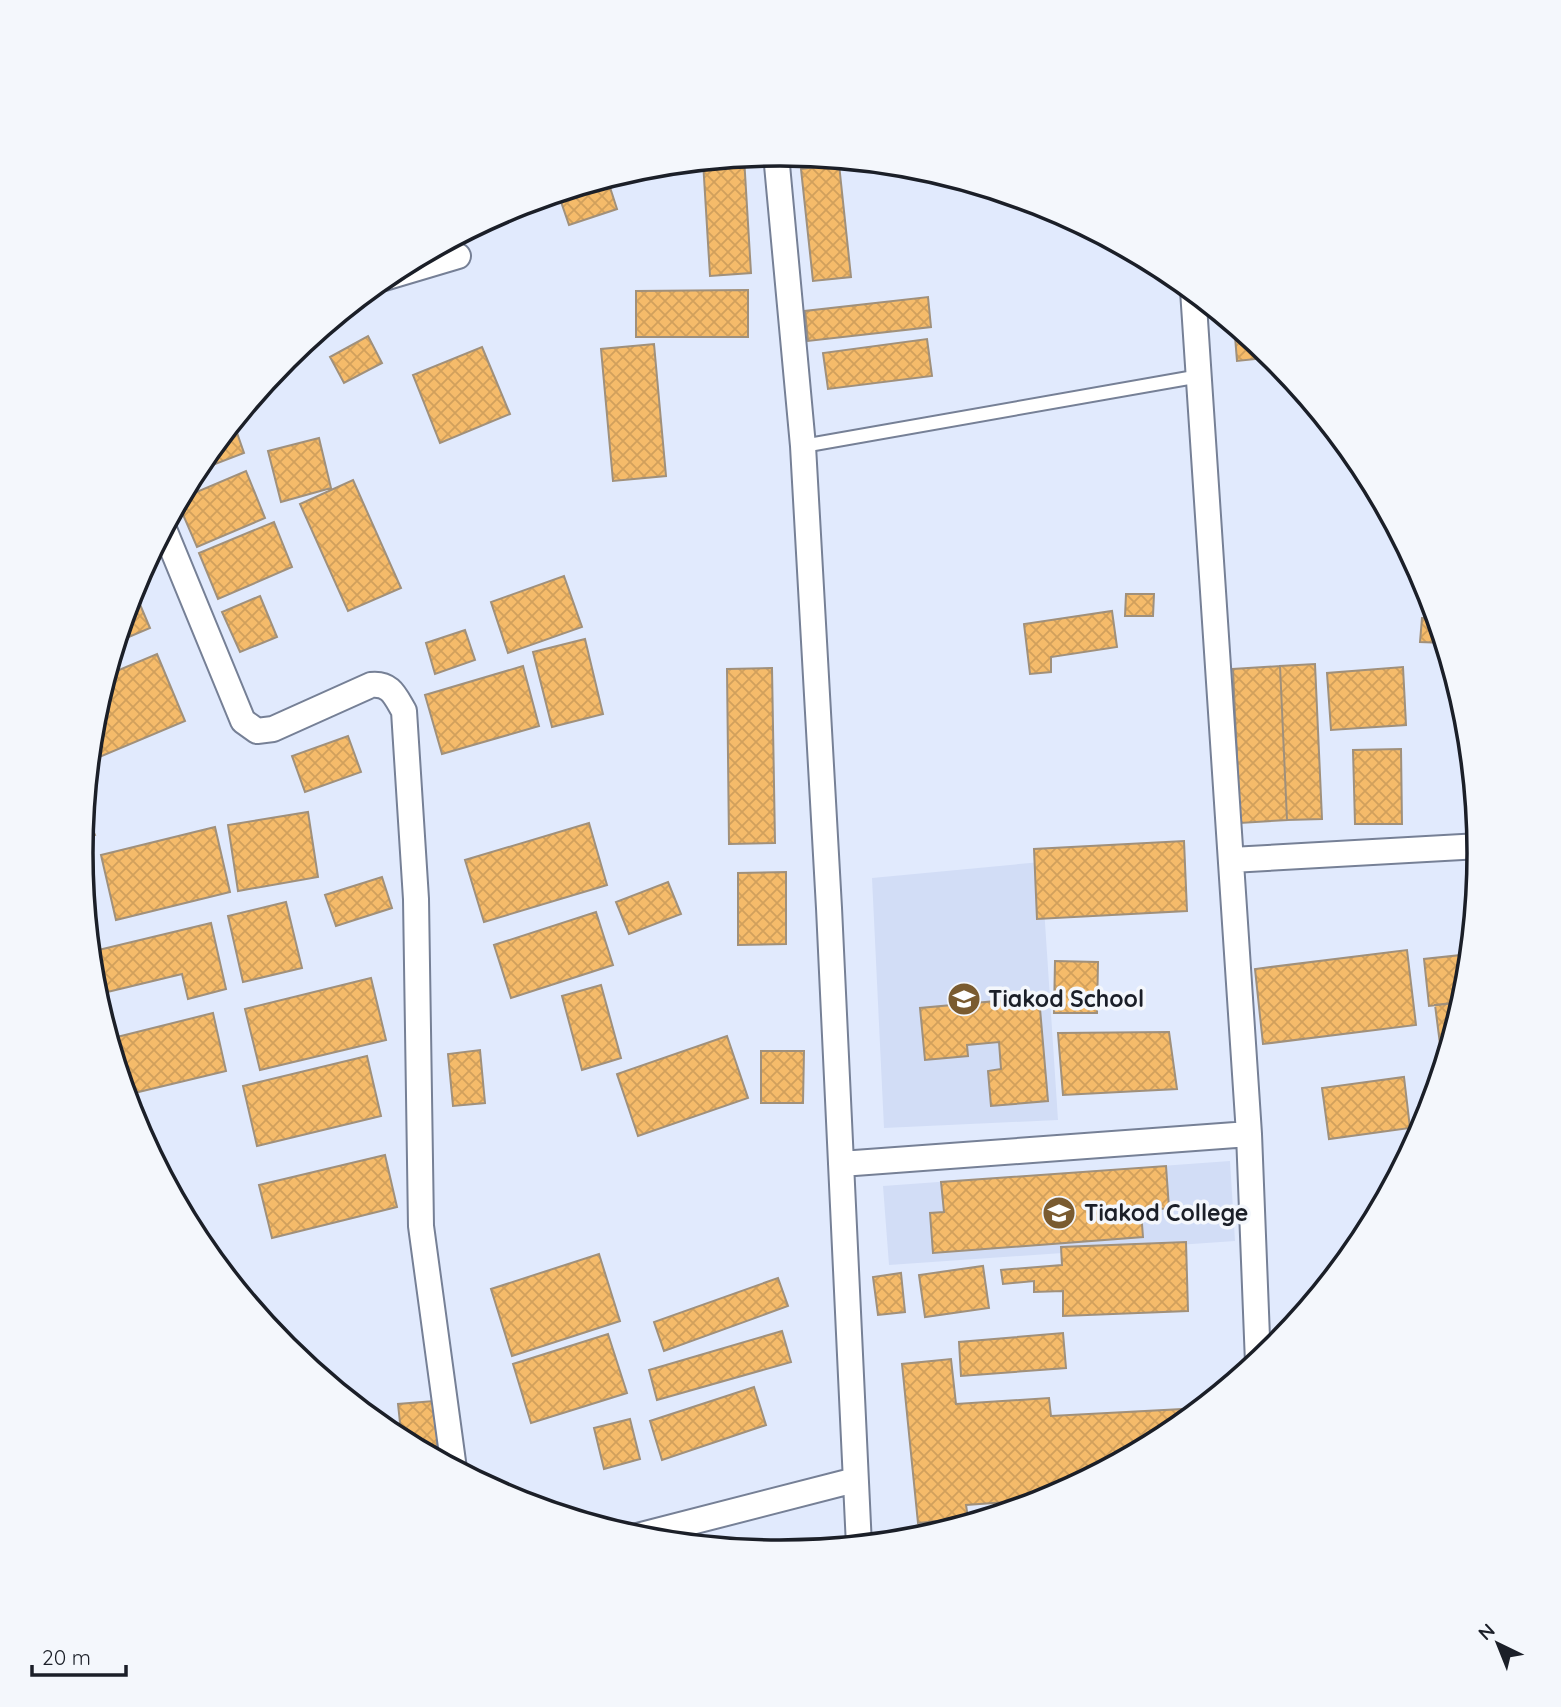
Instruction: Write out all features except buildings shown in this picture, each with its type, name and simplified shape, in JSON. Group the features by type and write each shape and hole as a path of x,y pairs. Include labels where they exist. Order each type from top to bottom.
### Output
{"street":[{"path":"777,166 803,446 858,1536"},
{"path":"424,266 458,256"},
{"path":"1194,305 1249,1134 1257,1349"},
{"path":"169,540 243,721 257,731 273,729 371,685 382,684 391,688 404,711 416,899 421,1226 452,1457"},
{"path":"1231,860 1468,847"},
{"path":"841,1164 1249,1134"},
{"path":"660,1530 855,1480"}],"lane":[{"path":"803,446 1200,376"}],"shaded area":[{"name":"Tiakod School","path":"1041,862 1058,1120 884,1128 872,878"},
{"name":"Tiakod College","path":"1230,1161 1235,1241 889,1265 883,1186"}],"place":[{"name":"Tiakod School","path":"964,999"},
{"name":"Tiakod College","path":"1059,1213"}]}
